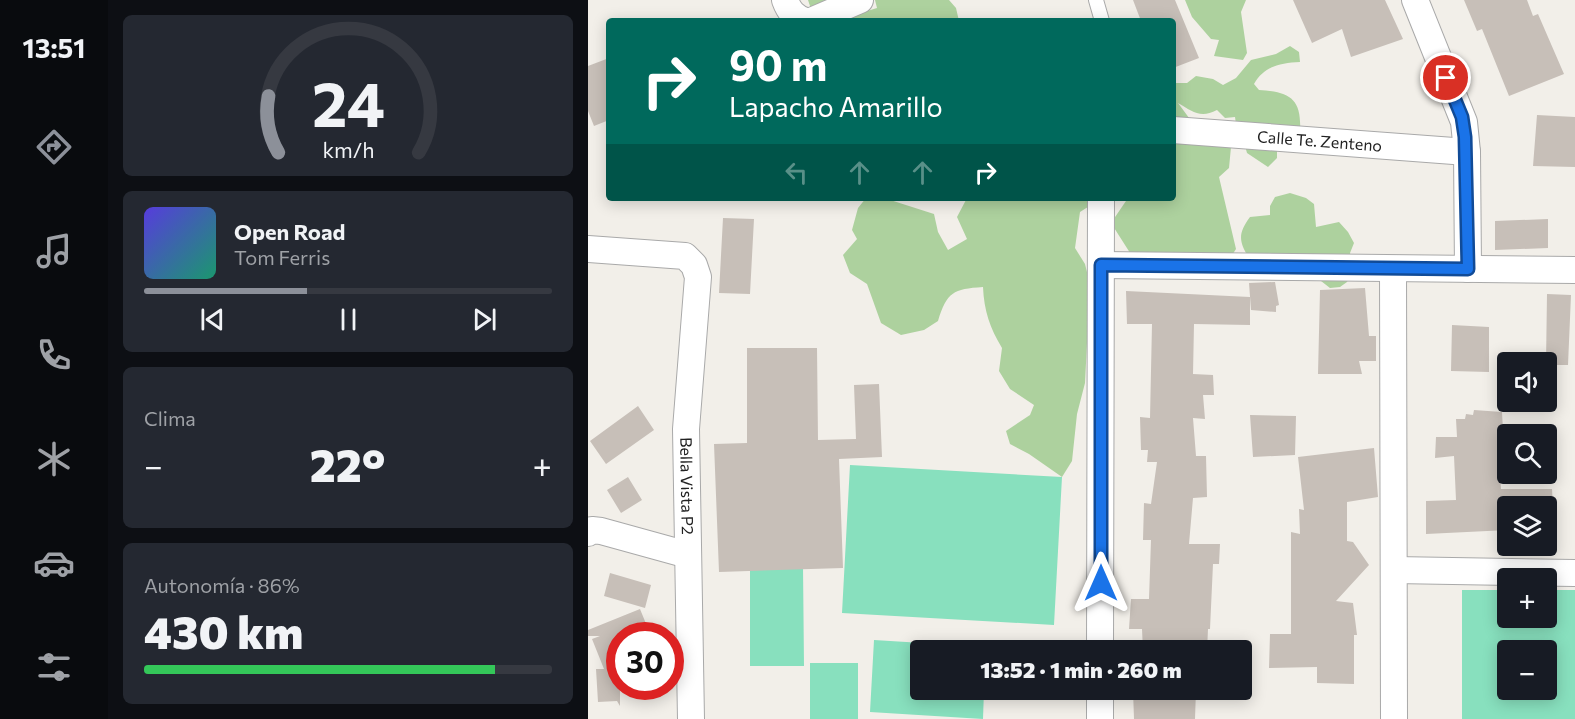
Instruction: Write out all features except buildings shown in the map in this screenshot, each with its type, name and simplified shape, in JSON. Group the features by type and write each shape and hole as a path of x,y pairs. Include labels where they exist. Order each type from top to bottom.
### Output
{"street":[{"path":"785,0 789,11 797,18"},
{"path":"818,18 860,0"},
{"path":"1415,0 1462,117 1467,152 1468,269"},
{"name":"Calle Te. Zenteno","path":"1176,130 1467,152"},
{"path":"1101,201 1101,640"},
{"name":"Bella Vista P2","path":"588,249 685,256 694,265 698,277 686,429 691,719"},
{"path":"1101,265 1575,270"},
{"path":"1394,269 1394,719"},
{"path":"589,530 688,555"},
{"path":"1394,570 1575,573"},
{"path":"1100,700 1100,719"}],"lane":[{"path":"1096,0 1101,18"}],"green space":[{"path":"808,0 853,0 864,12 877,8 875,0 949,0 956,8 958,18 814,18"},
{"path":"1185,0 1246,0 1241,12 1247,53 1243,60 1214,56 1219,40 1211,39 1192,17"},
{"path":"1290,46 1299,52 1300,62 1286,63 1268,69 1254,84 1259,90 1279,93 1292,100 1299,112 1300,133 1277,146 1277,158 1268,167 1247,153 1235,117 1225,118 1217,110 1206,114 1196,113 1178,103 1195,126 1231,147 1229,168 1219,177 1236,249 1225,266 1132,256 1111,223 1126,201 1176,201 1176,83 1187,83 1196,76 1213,79 1223,85 1236,78 1251,60 1276,54"},
{"path":"1290,193 1306,198 1314,204 1316,227 1339,222 1354,243 1350,253 1354,269 1347,282 1340,287 1330,288 1321,281 1316,272 1251,262 1247,255 1241,235 1250,217 1270,215 1270,206 1275,197"},
{"path":"864,201 893,201 934,214 938,232 948,250 967,239 957,217 965,201 1097,201 1080,212 1075,248 1085,264 1101,329 1087,343 1085,383 1077,414 1072,461 1062,477 1010,444 1006,431 1030,415 1034,405 1010,389 999,371 1002,348 988,319 983,287 965,289 953,294 948,298 938,321 924,330 901,335 881,323 867,284 850,273 843,255 857,239 852,230 858,208"},
{"path":"850,465 1062,477 1054,625 842,613"},
{"path":"750,566 803,566 804,666 750,666"},
{"path":"1462,590 1497,590 1497,628 1557,628 1557,590 1575,590 1575,719 1462,719"},
{"path":"874,640 910,642 910,700 984,700 983,719 870,712"},
{"path":"810,663 858,663 858,719 810,719"}],"route":[{"path":"1101,583 1101,265 1468,269 1467,152 1464,122 1446,78"}]}
